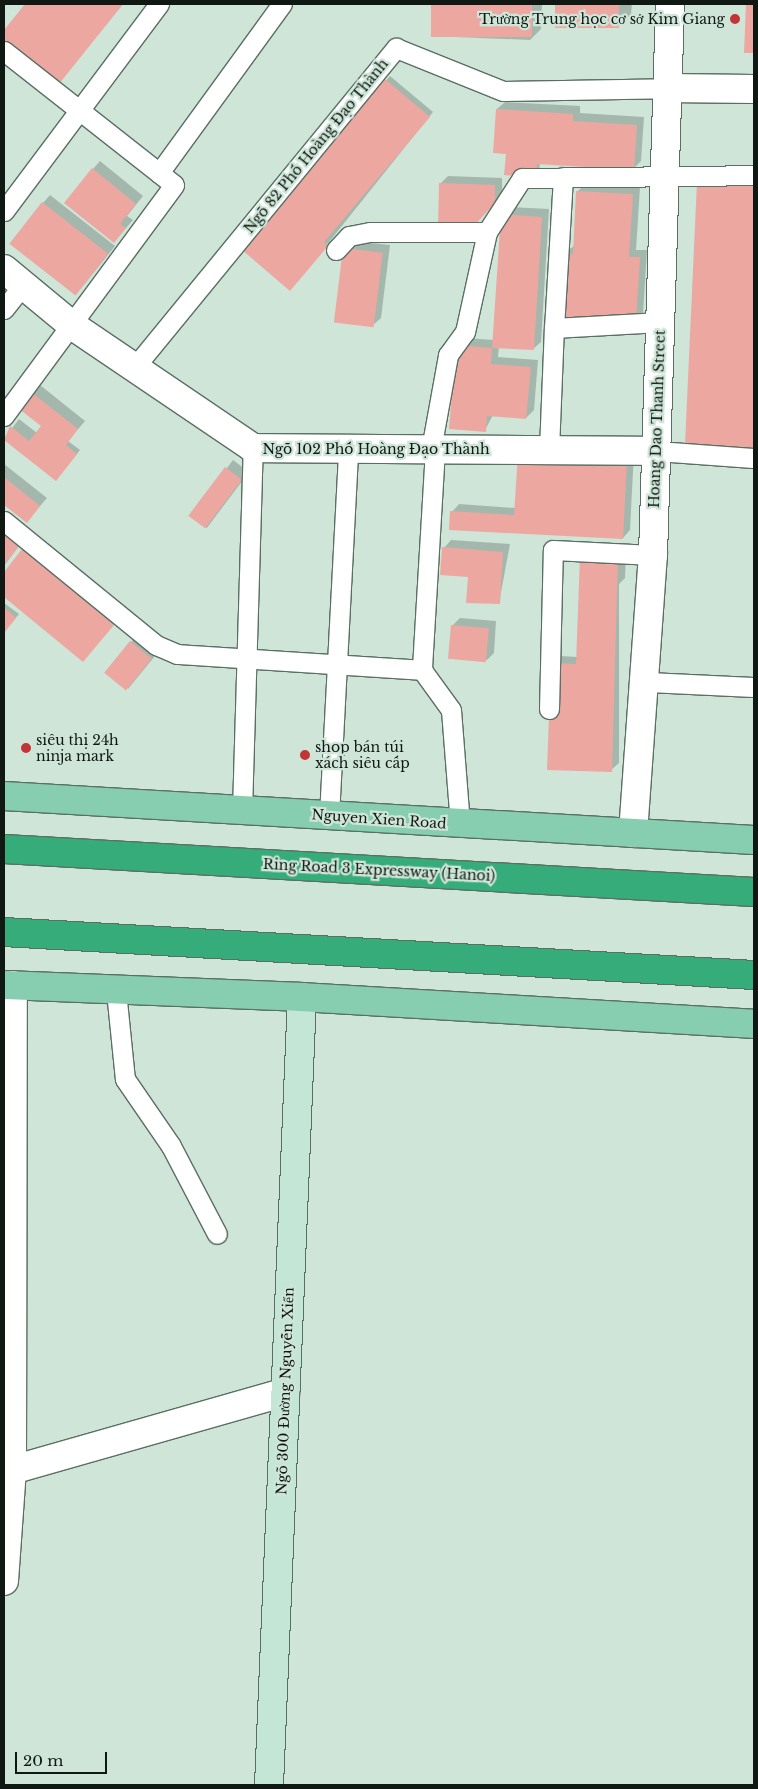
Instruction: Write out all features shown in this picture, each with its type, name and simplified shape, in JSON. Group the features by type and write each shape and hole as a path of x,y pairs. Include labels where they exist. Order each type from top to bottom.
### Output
{"highway":[{"name":"Ring Road 3 Expressway (Hanoi)","path":"4,849 754,892"},
{"path":"4,932 754,975"}],"main road":[{"name":"Nguyen Xien Road","path":"4,796 754,840"},
{"path":"4,943 754,983"},
{"path":"8,985 116,991 302,997 754,1024"}],"street":[{"name":"Hoang Dao Thanh Street","path":"633,833 647,682 653,555 670,4"},
{"path":"667,88 754,89"},
{"name":"Ngõ 102 Phố Hoàng Đạo Thành","path":"13,277 73,326 253,448 656,451"},
{"path":"4,1581 8,1474 8,985"},
{"name":"Ngõ 300 Đường Nguyễn Xiển","path":"269,1785 302,997"},
{"path":"8,1474 285,1392"}],"lane":[{"path":"4,210 80,113 159,4"},
{"path":"159,173 282,4"},
{"name":"Ngõ 82 Phố Hoàng Đạo Thành","path":"134,368 396,48 503,91 667,88"},
{"path":"4,50 80,113 174,185 73,326 4,416"},
{"path":"460,824 451,710 422,670 433,449 448,355 465,332 487,232 522,178 665,174 754,175"},
{"path":"549,450 563,177"},
{"path":"336,250 349,236 370,232 487,232"},
{"path":"4,309 13,277"},
{"path":"554,328 660,322"},
{"path":"242,811 253,448"},
{"path":"329,816 348,449"},
{"path":"656,451 754,458"},
{"path":"4,521 156,645 198,658 422,670"},
{"path":"549,709 553,550 653,555"},
{"path":"647,682 754,687"},
{"path":"116,991 125,1079 171,1146 217,1234"}],"building":[{"path":"25,4 123,4 55,89 4,47 4,30"},
{"path":"431,4 532,4 532,37 431,37"},
{"path":"555,4 619,4 619,28 555,28"},
{"path":"746,4 754,4 754,53 744,53"},
{"path":"385,79 430,117 324,242 328,246 290,291 241,249"},
{"path":"496,109 573,114 573,121 637,125 634,170 537,164 536,177 504,175 506,154 493,153"},
{"path":"92,168 136,204 120,224 126,228 114,243 64,203"},
{"path":"697,182 754,185 754,448 685,445"},
{"path":"439,183 495,185 495,203 472,228 438,227"},
{"path":"576,191 633,194 629,257 640,257 636,321 559,317 563,253 573,254"},
{"path":"42,202 108,254 76,295 9,244"},
{"path":"501,214 542,217 534,350 492,348"},
{"path":"343,248 383,253 374,327 334,322"},
{"path":"456,345 492,348 491,364 531,367 526,419 487,416 486,432 449,429"},
{"path":"31,392 78,429 66,445 77,454 56,481 4,440 10,426 29,441 41,426 18,408"},
{"path":"518,454 627,459 623,539 449,530 450,511 514,515"},
{"path":"225,467 242,480 205,528 188,516"},
{"path":"4,477 40,506 27,523 4,505"},
{"path":"4,534 19,546 4,565"},
{"path":"442,547 503,552 500,604 466,603 468,577 440,575"},
{"path":"22,549 114,625 83,662 4,597 4,572"},
{"path":"580,556 618,557 612,772 547,770 551,663 576,664"},
{"path":"4,607 16,618 4,633"},
{"path":"451,625 489,628 486,662 448,659"},
{"path":"130,641 152,659 126,690 104,673"}],"place":[{"name":"Trường Trung học cơ sở Kim Giang","path":"735,19"},
{"name":"siêu thị 24h ninja mark","path":"26,748"},
{"name":"shop bán túi xách siêu cấp","path":"305,755"}]}
